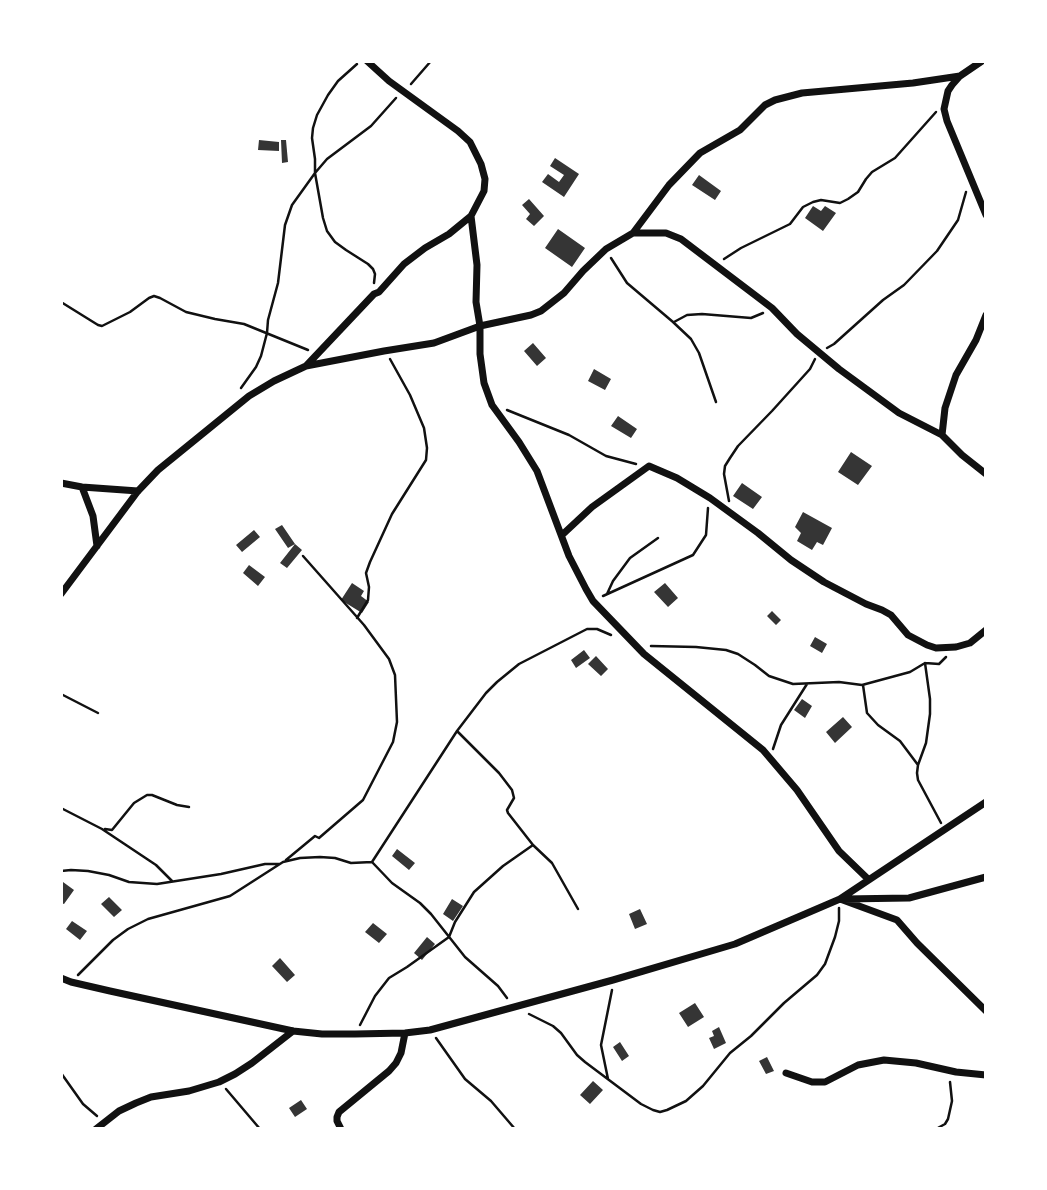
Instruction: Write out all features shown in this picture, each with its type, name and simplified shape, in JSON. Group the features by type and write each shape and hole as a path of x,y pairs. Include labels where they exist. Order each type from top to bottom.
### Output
{"street":[{"path":"306,366 404,264 471,216 484,191 485,178 470,142 389,82 368,61"},
{"path":"982,61 960,76 948,91 944,109 986,215"},
{"path":"61,594 138,491 158,470 249,396 274,381 306,366 433,343 480,326 531,315 541,310 565,293 606,249 633,233 669,185 700,153 740,130 765,104 802,93 960,76"},
{"path":"471,216 477,265 476,302 484,383 492,405 537,471 569,556 593,601 644,654 772,760 797,790 839,851 868,879"},
{"path":"633,233 666,233 681,239 772,308 818,353 866,390 899,413 942,435 986,474"},
{"path":"942,435 945,408 956,374 976,340 986,315"},
{"path":"562,535 592,507 649,466 677,478 710,498 824,582 891,615 902,629 918,641 936,648 956,648 970,643 986,630"},
{"path":"61,483 138,491"},
{"path":"82,487 93,516 97,546"},
{"path":"61,978 293,1031 355,1034 430,1030 735,944 840,899 986,802"},
{"path":"840,899 909,898 986,877"},
{"path":"840,899 897,920 986,1011"},
{"path":"61,987 71,982"},
{"path":"96,1129 120,1111 151,1097 189,1091 219,1082 252,1063 293,1031"},
{"path":"341,1129 337,1121 339,1112 396,1063 405,1033"},
{"path":"786,1073 812,1082 825,1082 858,1065 884,1060 986,1075"}],"path":[{"path":"359,61 328,95 317,115 312,138 315,173 327,232 335,242 373,269 374,295"},
{"path":"239,391 256,367 267,333 278,283 282,242 292,205 327,159 371,126 431,61"},
{"path":"714,263 790,224 803,207 813,202 821,200 840,203 848,200 858,192 872,172 895,158 945,103"},
{"path":"741,520 732,510 724,474 725,466 738,446 810,369 818,353 834,344 904,285 937,251 958,220 970,175"},
{"path":"606,249 627,283 691,340 699,353 716,402"},
{"path":"61,302 102,326 154,296 186,312 244,324 318,353"},
{"path":"673,322 687,315 702,314 751,318 772,308"},
{"path":"357,618 368,600 366,573 370,562 392,514 426,460 424,428 417,409 384,351"},
{"path":"492,405 569,435 606,456 649,466"},
{"path":"593,601 693,555 706,535 706,515 710,498"},
{"path":"607,594 612,581 630,558 659,538"},
{"path":"71,982 113,940 128,929 148,919 230,896 283,862 315,836 319,838 363,800 370,790 393,742 397,722 395,675 389,659 303,556"},
{"path":"372,862 457,731 486,693 519,664 587,629 597,629 613,636"},
{"path":"648,646 726,650 755,664 769,676 793,684 839,682 863,685 910,672 925,663 939,664 956,648"},
{"path":"925,663 930,714 926,743 918,765 918,780 944,829"},
{"path":"772,760 772,750 781,725 807,684"},
{"path":"863,685 867,713 900,741 918,765"},
{"path":"61,694 98,712"},
{"path":"457,731 512,790 514,798 508,813 533,845 552,863 578,909"},
{"path":"102,829 111,830 134,803 147,795 189,807"},
{"path":"61,815 62,809 102,829 156,865 172,881"},
{"path":"355,1034 375,996 389,978 449,937 474,892 503,866 533,845"},
{"path":"283,862 320,857 351,863 372,862 392,883 420,904 474,966 498,986 513,1007 553,1026 578,1055 608,1081 653,1111 660,1112 685,1101 703,1086 730,1053 817,975 825,964 835,937 840,899"},
{"path":"61,872 88,870 130,882 157,884 265,864 279,864"},
{"path":"608,1081 601,1045 613,980"},
{"path":"430,1030 465,1079 491,1101 515,1129"},
{"path":"936,1129 945,1124 951,1111 949,1071"},
{"path":"61,1073 83,1104 106,1121"},
{"path":"219,1082 260,1129"}],"building":[{"path":"259,140 279,142 279,151 258,150"},
{"path":"281,140 286,140 288,162 282,163"},
{"path":"555,158 579,174 564,197 542,182 548,174 559,182 564,175 550,166"},
{"path":"699,175 721,191 715,200 692,185"},
{"path":"529,199 544,216 534,226 526,219 530,214 522,205"},
{"path":"813,206 821,211 825,206 836,213 823,231 805,218"},
{"path":"558,229 585,248 572,267 545,248"},
{"path":"533,343 546,358 537,366 524,351"},
{"path":"594,369 611,379 605,390 588,381"},
{"path":"618,416 637,429 631,438 611,426"},
{"path":"851,452 872,466 858,485 838,472"},
{"path":"742,483 762,497 753,509 733,496"},
{"path":"803,512 832,528 823,545 817,542 812,550 797,541 801,533 795,527"},
{"path":"282,525 295,544 288,548 275,529"},
{"path":"254,530 260,537 242,552 236,545"},
{"path":"295,544 302,550 287,568 280,563"},
{"path":"249,565 265,577 258,586 243,573"},
{"path":"352,583 364,591 361,596 369,602 362,613 341,600"},
{"path":"665,583 678,598 668,607 654,592"},
{"path":"772,611 781,620 776,625 767,616"},
{"path":"815,637 827,644 822,653 810,646"},
{"path":"584,650 590,658 576,668 571,660"},
{"path":"596,656 608,669 601,676 588,664"},
{"path":"802,699 812,706 805,718 794,710"},
{"path":"843,717 852,727 835,743 826,732"},
{"path":"397,849 415,863 409,870 392,856"},
{"path":"63,882 74,890 64,904 61,903"},
{"path":"109,897 122,910 114,917 101,904"},
{"path":"452,899 463,906 453,921 443,914"},
{"path":"640,909 647,924 635,929 629,914"},
{"path":"72,921 87,931 80,940 66,929"},
{"path":"373,923 387,934 379,943 365,932"},
{"path":"427,937 435,944 422,960 414,953"},
{"path":"280,958 295,975 287,982 272,966"},
{"path":"695,1003 704,1017 688,1027 679,1013"},
{"path":"719,1027 726,1043 714,1049 709,1038 714,1036 712,1031"},
{"path":"620,1042 629,1056 622,1061 613,1047"},
{"path":"767,1057 774,1071 766,1074 759,1061"},
{"path":"593,1081 603,1090 590,1104 580,1095"},
{"path":"301,1100 307,1109 295,1117 289,1108"}]}
